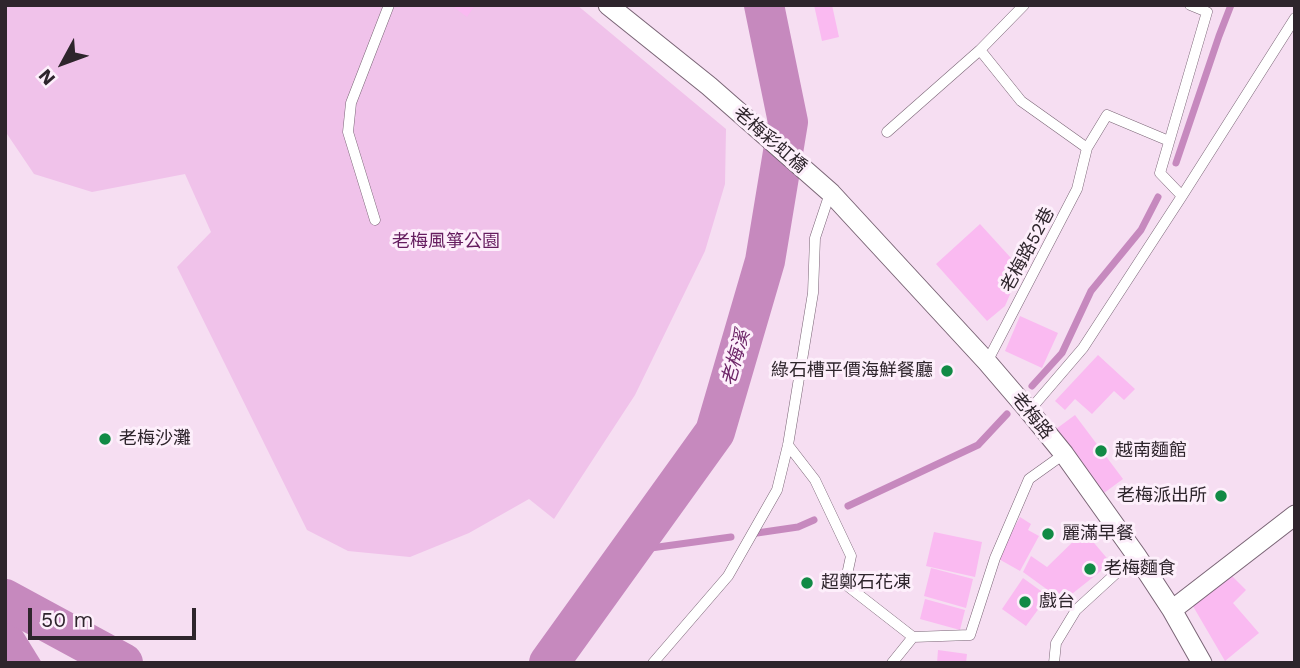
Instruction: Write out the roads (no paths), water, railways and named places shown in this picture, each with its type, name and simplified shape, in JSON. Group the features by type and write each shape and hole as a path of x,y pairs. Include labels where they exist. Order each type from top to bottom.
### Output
{"street":[{"name":"老梅彩虹橋","path":"608,5 709,86 831,193"},
{"name":"老梅路","path":"831,193 987,362 1063,454 1136,555 1202,663"},
{"path":"1172,610 1295,515"}],"lane":[{"path":"375,220 348,132 351,103 389,5"},
{"path":"887,132 980,50 1024,5"},
{"path":"1182,196 1160,173 1207,12 1189,5"},
{"path":"1029,411 1083,348 1295,19"},
{"path":"980,50 1021,101 1087,148"},
{"name":"老梅路52巷","path":"987,362 1077,190 1087,148 1107,115 1169,141"},
{"path":"653,663 728,576 777,490 789,445 813,293 815,239 831,193"},
{"path":"789,445 815,480 851,556 845,584 913,637 970,635 995,558 1029,479 1063,454"},
{"path":"1054,663 1056,643 1076,610 1136,555"},
{"path":"892,663 913,637"}],"waterway":[{"name":"老梅溪","path":"549,663 715,432 765,261 788,122 764,5"},
{"path":"1176,163 1231,5"},
{"path":"1032,386 1062,353 1091,291 1141,230 1158,197"},
{"path":"848,506 978,445 1007,414"},
{"path":"757,533 798,527 814,520"},
{"path":"629,551 731,537"},
{"name":"老梅溪","path":"5,599 123,663"}],"place":[{"name":"綠石槽平價海鮮餐廳","path":"947,371"},
{"name":"老梅沙灘","path":"105,439"},
{"name":"越南麵館","path":"1101,451"},
{"name":"老梅派出所","path":"1221,496"},
{"name":"麗滿早餐","path":"1048,534"},
{"name":"老梅麵食","path":"1090,569"},
{"name":"超鄭石花凍","path":"807,583"},
{"name":"戲台","path":"1025,602"}],"park label":[{"name":"老梅風箏公園","path":"446,242"}]}
